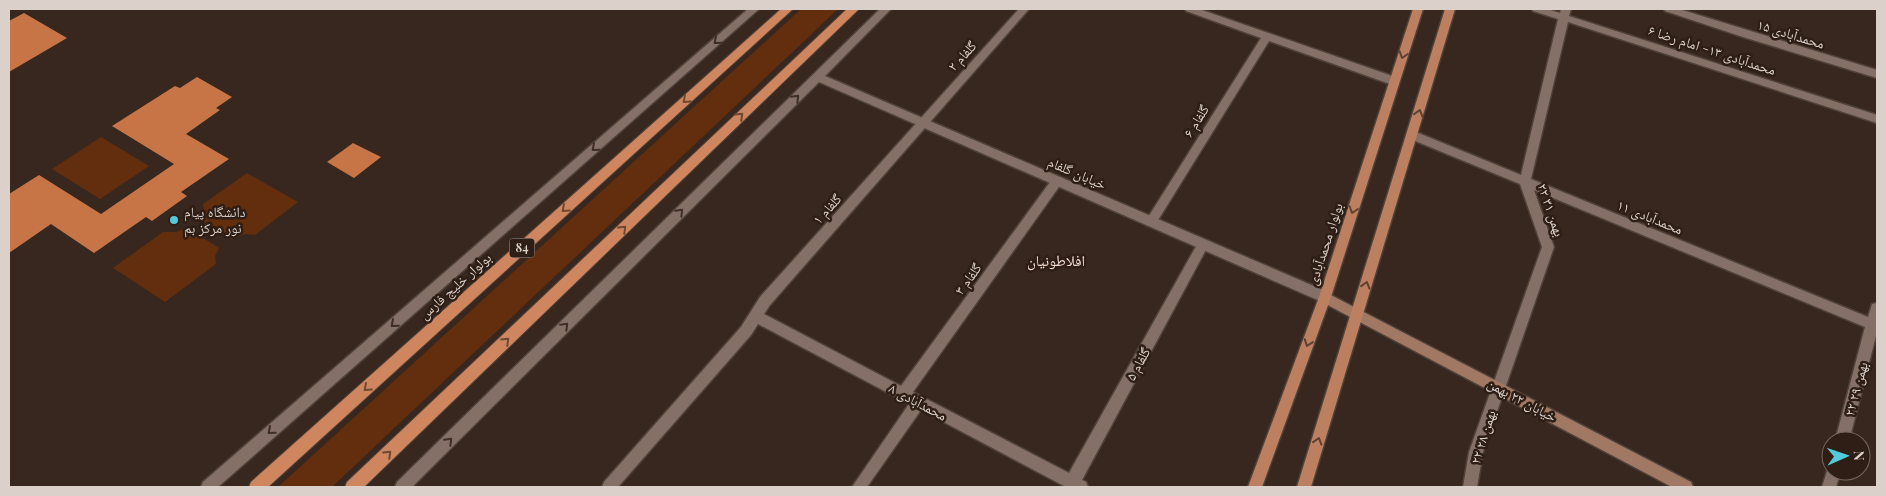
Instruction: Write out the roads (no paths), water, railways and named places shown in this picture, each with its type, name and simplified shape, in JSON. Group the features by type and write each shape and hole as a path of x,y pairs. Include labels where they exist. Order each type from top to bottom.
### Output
{"highway":[{"name":"بولوار خلیج فارس","path":"257,487 787,9"},
{"path":"353,487 853,9"}],"main road":[{"name":"بولوار محمدآبادی","path":"1255,487 1325,297 1418,9"},
{"path":"1304,487 1450,9"},
{"name":"خیابان ۲۲ بهمن","path":"1325,297 1686,487"}],"street":[{"path":"208,487 754,9"},
{"path":"402,487 886,9"},
{"name":"گلفام ۲","path":"923,123 1024,9"},
{"name":"محمدآبادی ۱۳- امام رضا ۶","path":"1537,9 1565,13 1877,119"},
{"name":"محمدآبادی ۱۵","path":"1669,9 1747,35 1877,74"},
{"path":"1195,10 1394,82"},
{"name":"۲۲ بهمن ۳۱","path":"1499,388 1548,247 1525,181 1565,13"},
{"name":"گلفام ۶","path":"1151,222 1267,36"},
{"name":"خیابان گلفام","path":"817,77 1325,297"},
{"name":"گلفام ۱","path":"609,487 746,331 765,301 923,123"},
{"name":"محمدآبادی ۱۱","path":"1412,135 1875,326"},
{"name":"گلفام ۳","path":"903,394 1057,181"},
{"name":"گلفام ۵","path":"1077,485 1204,244"},
{"name":"۲۲ بهمن ۲۹","path":"1845,431 1875,326 1877,308"},
{"name":"محمدآبادی ۸","path":"755,316 1077,485"},
{"name":"۲۲ بهمن ۲۸","path":"1470,487 1476,452 1499,388"},
{"path":"859,487 918,402"}],"place":[{"name":"دانشگاه پیام نور مرکز بم","path":"174,220"}],"district":[{"name":"افلاطونیان","path":"1056,261"}]}
